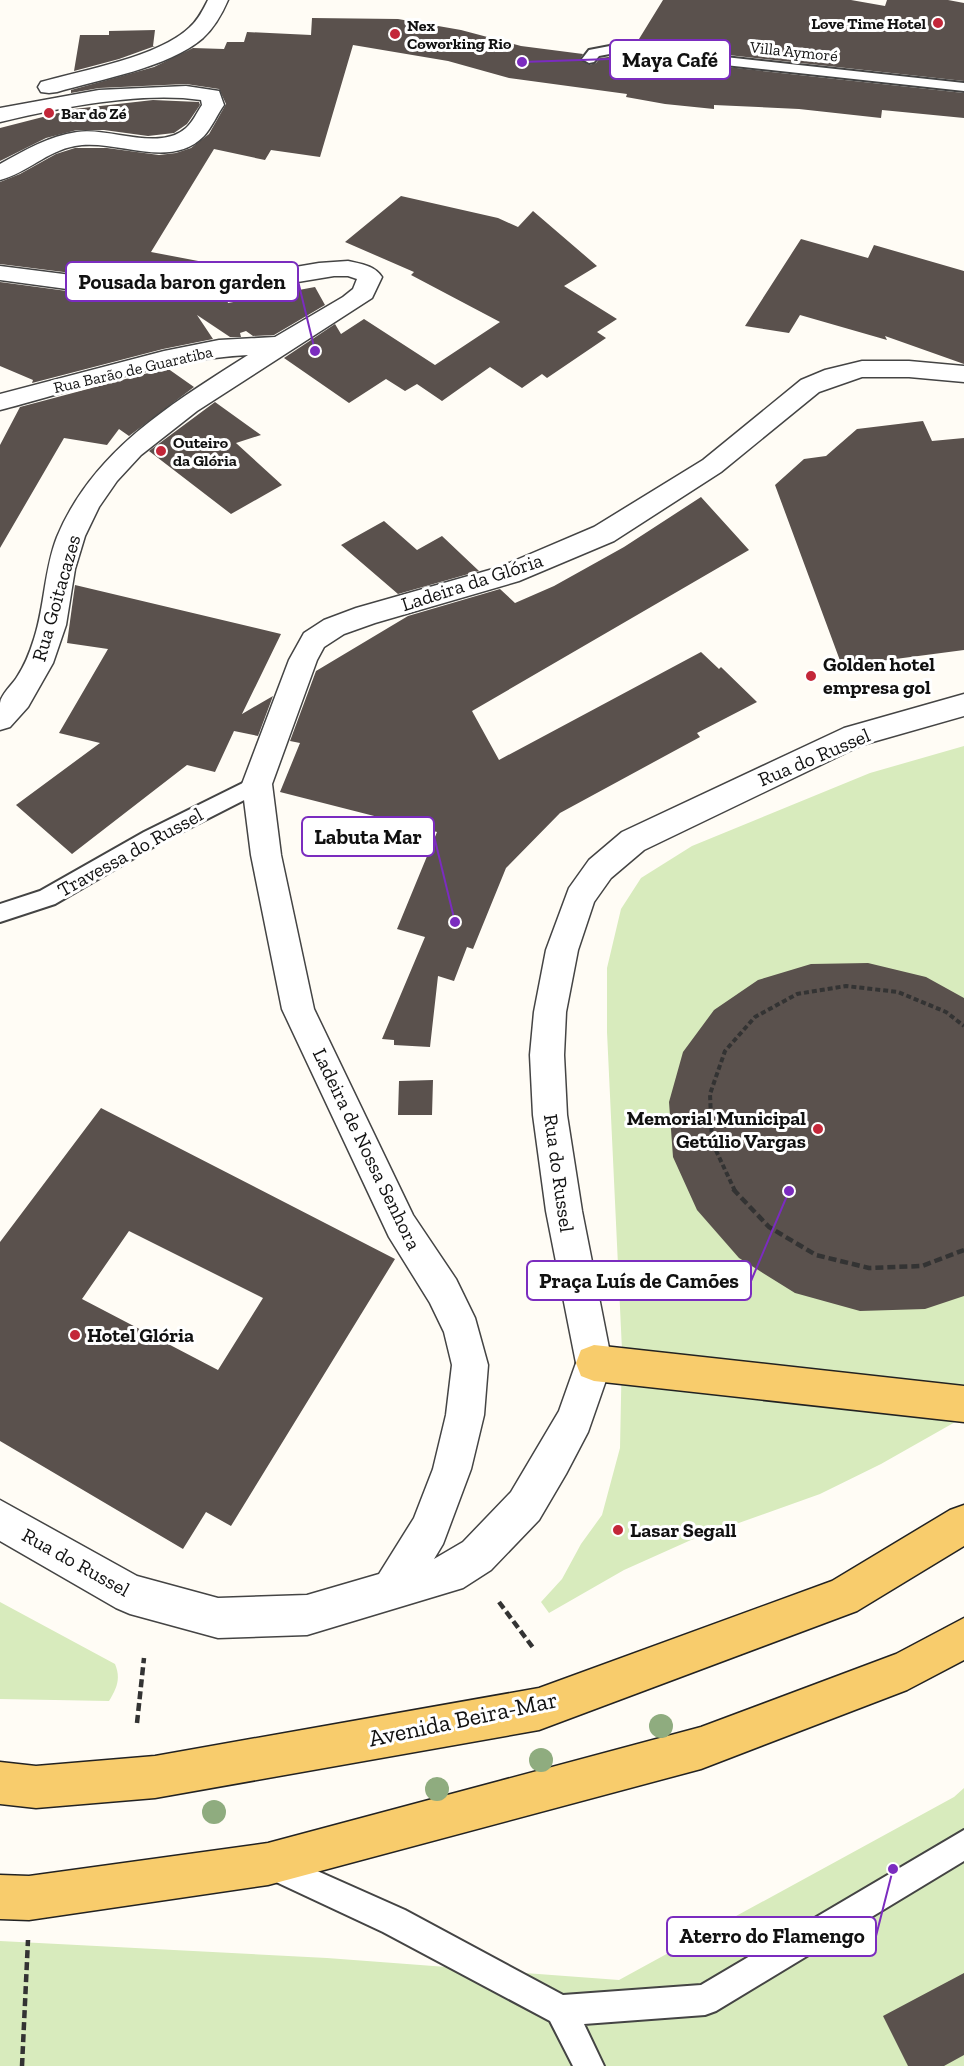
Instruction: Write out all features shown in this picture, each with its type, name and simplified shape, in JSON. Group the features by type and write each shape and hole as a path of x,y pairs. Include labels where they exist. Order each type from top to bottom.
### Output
{"main road":[{"path":"594,1364 964,1404"},
{"name":"Avenida Beira-Mar","path":"0,1783 36,1786 155,1777 539,1709 843,1597 964,1524"},
{"path":"15,1898 268,1864 701,1748 907,1670 964,1638"}],"street":[{"path":"0,97 49,87 150,57 180,45 194,35 207,21 218,0"},
{"path":"0,115 61,101 121,93 192,92 211,96 213,99 213,105 195,132 182,142 170,145 80,138 60,142 0,173"},
{"name":"Rua Barão de Guaratiba","path":"0,273 160,291 273,280 330,268 358,270 370,277 363,293 352,302 280,345 219,348 164,359 0,402"},
{"name":"Rua Goitacazes","path":"0,719 8,712 33,675 45,649 59,572 72,535 88,501 111,470 145,435 280,345"},
{"name":"Ladeira da Glória","path":"298,1009 266,855 257,784 303,660 314,640 333,627 366,615 509,574 604,534 712,466 810,386 818,382 862,369 909,369 964,374"},
{"name":"Rua do Russel","path":"0,1519 130,1594 218,1618 307,1615 449,1574 477,1556 525,1506 553,1461 575,1419 594,1364 564,1211 550,1115 548,1055 550,1012 562,950 580,897 600,868 633,841 854,736 964,705"},
{"name":"Ladeira de Nossa Senhora","path":"298,1009 401,1226 443,1291 462,1330 470,1365 465,1415 452,1469 429,1530 393,1589"}],"lane":[{"name":"Villa Aymoré","path":"589,59 594,52 615,49 964,87"},
{"name":"Travessa do Russel","path":"0,913 47,898 151,838 257,784"},
{"path":"268,1864 394,1921 561,2010 705,2000 964,1845"},
{"path":"561,2010 590,2066"}],"path":[{"path":"964,1026 946,1012 898,992 846,986 797,994 755,1017 725,1051 710,1094 712,1142 733,1189 769,1227 816,1255 869,1268 922,1266 964,1250"},
{"path":"499,1602 534,1649"},
{"path":"137,1723 144,1658"},
{"path":"15,1898 22,2066"}],"green space":[{"path":"964,746 964,1417 881,1464 820,1494 691,1540 624,1570 549,1613 541,1602 562,1579 581,1544 602,1515 620,1448 622,1350 607,1032 607,968 621,909 641,878 692,846 870,773"},
{"path":"0,1602 115,1664 118,1674 117,1683 109,1701 0,1699"},
{"path":"964,1788 964,2066 0,2066 0,1941 327,1958 619,1980 954,1797"}],"building":[{"path":"663,0 851,0 885,6 887,0 948,0 964,3 964,81 638,45 639,39"},
{"path":"312,18 398,19 461,30 521,46 583,54 580,59 589,65 596,63 600,58 634,60 635,57 964,93 964,118 882,110 881,118 799,109 714,105 714,109 665,104 626,97 627,94 509,78 448,61 353,45 320,157 271,150 265,160 214,149 151,252 214,264 219,277 172,282 119,279 0,264 0,182 56,154 75,148 107,148 159,155 191,148 209,134 226,104 219,89 186,84 99,88 71,93 71,90 154,67 193,48 224,49 227,42 244,42 247,32 311,35"},
{"path":"155,30 153,46 155,46 119,59 74,71 80,35 109,35 109,31"},
{"path":"153,100 199,102 200,105 187,124 174,133 148,136 104,130 77,130 46,138 0,161 0,128 74,109"},
{"path":"401,196 498,218 518,227 533,211 597,266 564,286 617,319 597,332 606,338 547,378 542,374 522,388 490,367 442,401 417,384 405,391 386,379 349,403 284,358 335,324 341,334 364,319 435,365 500,322 411,275 414,272 345,242"},
{"path":"801,239 868,258 874,245 964,271 964,364 885,336 887,340 800,315 789,333 745,326"},
{"path":"0,282 119,298 172,301 226,296 228,303 315,287 325,305 274,335 253,336 246,331 240,333 241,337 230,337 197,315 213,339 163,349 32,383 33,380 0,366"},
{"path":"167,368 194,387 129,436 119,429 107,445 64,438 0,548 0,445 20,407"},
{"path":"215,402 261,435 236,443 282,485 231,514 149,451"},
{"path":"923,421 932,441 964,438 964,650 842,666 775,485 804,459 826,456 857,429"},
{"path":"701,497 749,550 472,711 499,760 701,652 719,669 721,667 757,702 697,733 700,737 560,813 506,868 473,949 467,947 454,981 438,976 430,1047 394,1045 394,1040 382,1039 425,937 397,929 437,832 280,792 300,743 290,741 316,671 408,616 500,589 515,603 554,586 624,547"},
{"path":"384,521 417,550 442,536 479,571 398,594 341,545"},
{"path":"75,585 281,634 242,714 273,696 258,736 234,731 215,772 187,765 72,854 16,805 100,743 59,733 108,649 67,643"},
{"name":"Memorial Municipal Getúlio Vargas","path":"868,963 926,977 964,998 964,1296 925,1309 860,1311 795,1293 739,1258 697,1210 673,1157 669,1102 683,1052 714,1010 758,980 811,964"},
{"path":"433,1080 432,1115 398,1115 399,1081"},
{"name":"Hotel Glória","path":"101,1108 395,1259 231,1526 206,1512 183,1549 0,1441 0,1242","holes":["129,1231 263,1298 218,1370 82,1299"]},
{"path":"964,1973 964,2055 944,2066 908,2066 883,2016"}],"place":[{"name":"Love Time Hotel","path":"938,23"},
{"name":"Nex Coworking Rio","path":"395,34"},
{"name":"Maya Café","path":"522,62"},
{"name":"Bar do Zé","path":"49,113"},
{"name":"Pousada baron garden","path":"315,351"},
{"name":"Outeiro da Glória","path":"161,451"},
{"name":"Golden hotel empresa gol","path":"811,676"},
{"name":"Labuta Mar","path":"455,922"},
{"name":"Memorial Municipal Getúlio Vargas","path":"818,1129"},
{"name":"Praça Luís de Camões","path":"789,1191"},
{"name":"Hotel Glória","path":"75,1335"},
{"name":"Lasar Segall","path":"618,1530"},
{"name":"Aterro do Flamengo","path":"893,1869"}]}
